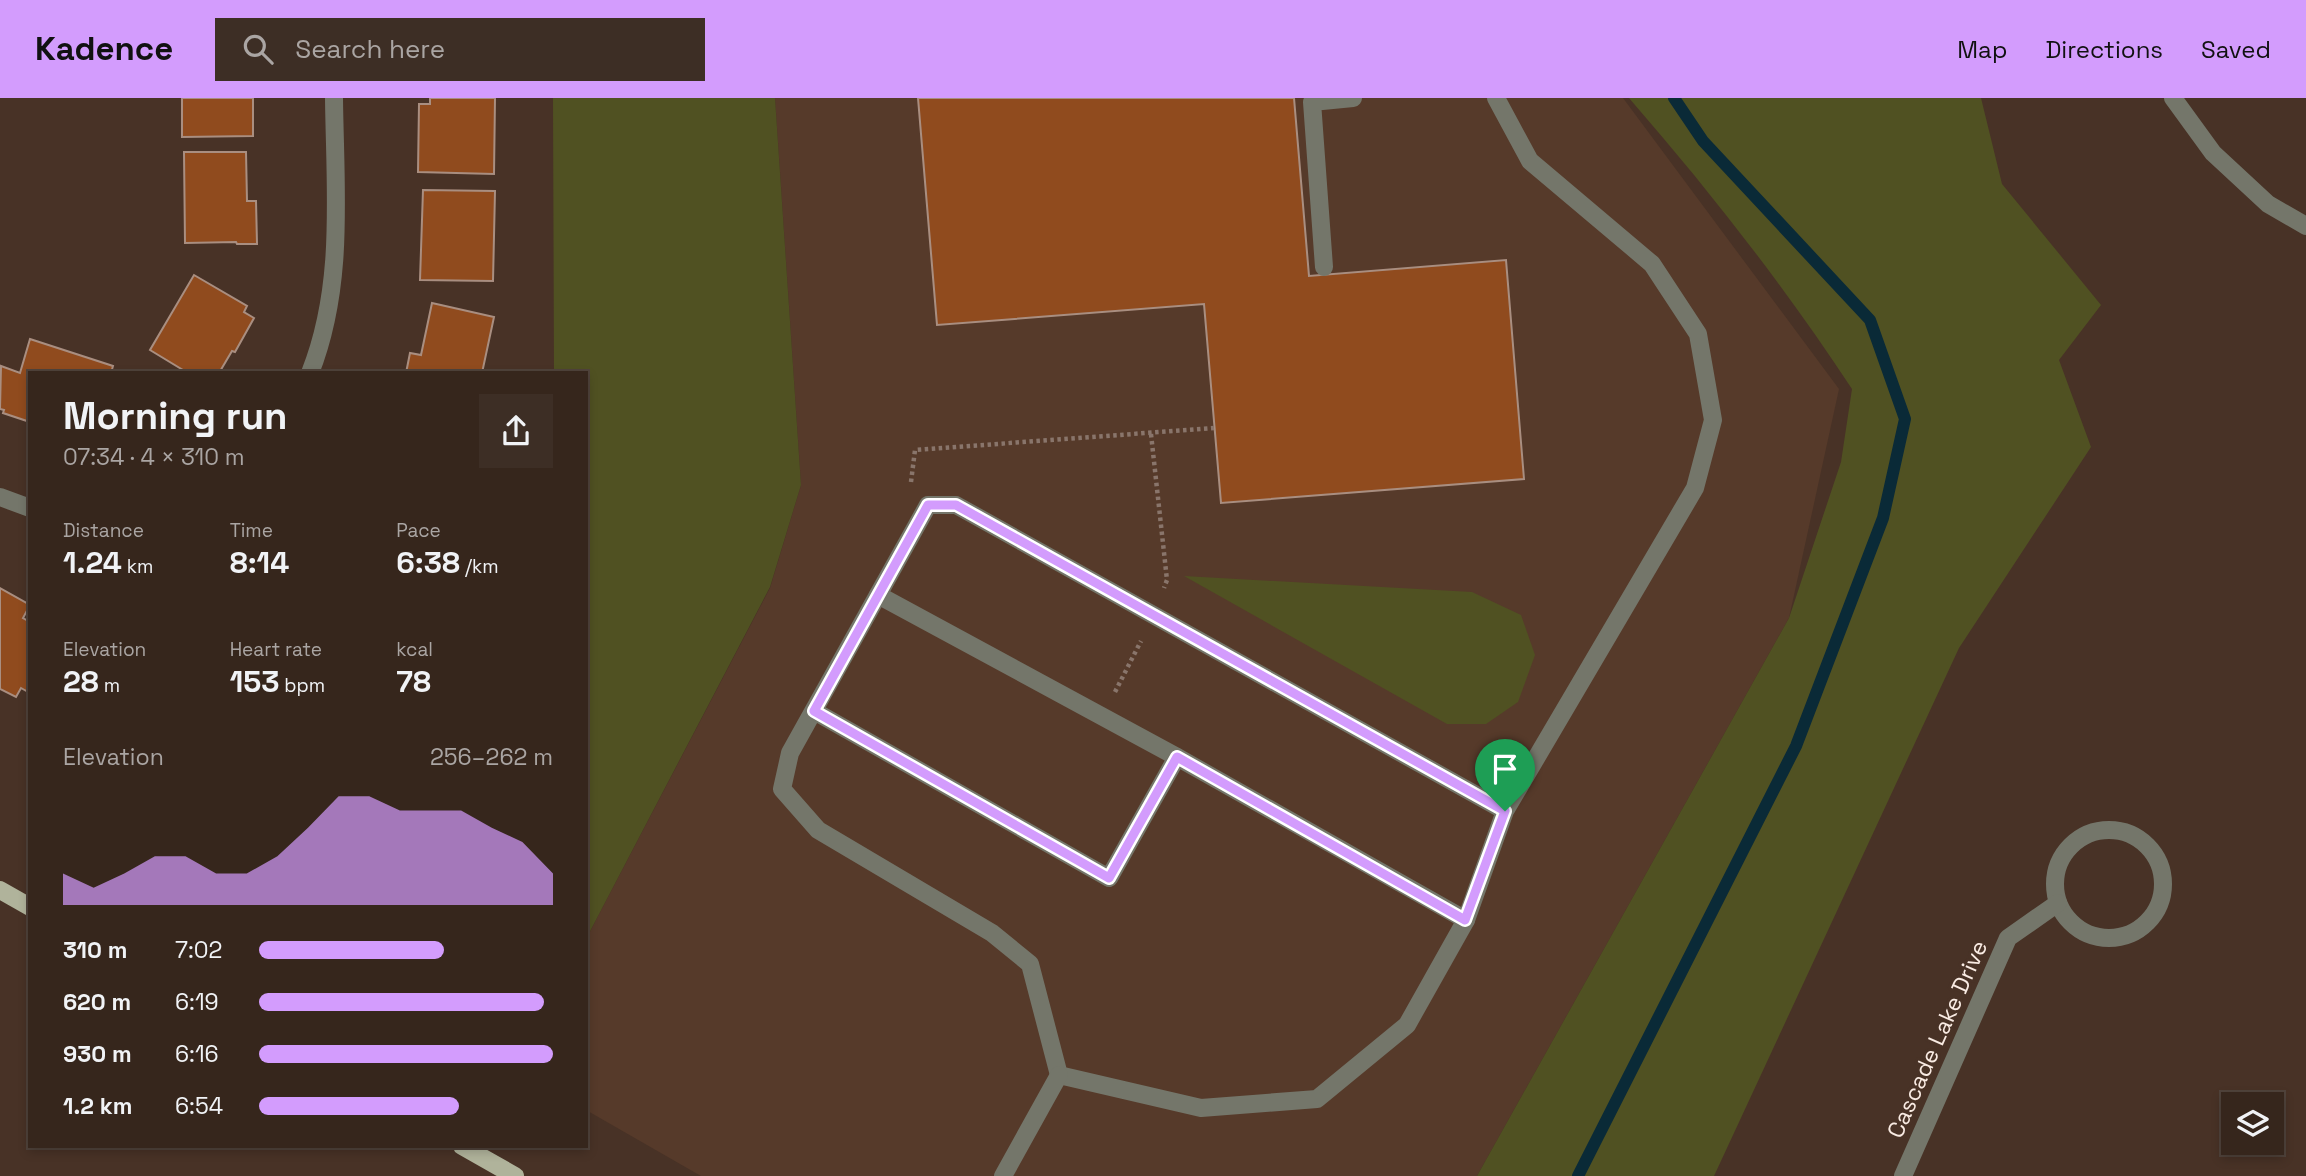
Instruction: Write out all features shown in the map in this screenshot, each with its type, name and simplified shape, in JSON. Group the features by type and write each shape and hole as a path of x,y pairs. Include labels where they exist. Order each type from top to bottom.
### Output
{"main road":[{"path":"0,890 28,906"},
{"path":"465,1148 515,1176"}],"street":[{"path":"311,371 331,298 336,248 334,98"},
{"path":"1324,267 1312,102 1353,98"},
{"path":"1059,1075 1202,1108 1317,1099 1407,1025 1465,920 1505,811 1695,488 1713,420 1698,334 1652,264 1530,161 1496,98"},
{"path":"2173,98 2213,153 2268,204 2306,226"},
{"path":"0,497 28,507"},
{"path":"1003,1176 1059,1075 1030,964 992,933 818,830 782,789 790,753 928,505 956,505 1505,811"},
{"path":"878,595 1177,757 1465,920"},
{"path":"814,711 1109,878 1177,757"},
{"path":"2111,829 2129,833 2144,842 2156,857 2162,873 2163,891 2158,909 2147,923 2132,933 2115,938 2098,937 2081,930 2067,919 2058,904 2054,886 2056,868 2064,851 2077,839 2094,831 2111,829"},
{"name":"Cascade Lake Drive","path":"1903,1176 2008,938 2058,904"}],"path":[{"path":"928,505 911,480 915,450 1214,428"}],"shaded area":[{"path":"553,98 775,98 801,485 770,587 588,935 588,371 554,371"},
{"path":"775,98 1623,98 1839,389 1789,618 1477,1176 701,1176 588,1111 588,935 770,588 801,485"},
{"path":"1629,98 1981,98 2002,184 2101,305 2059,360 2091,447 1959,648 1714,1176 1477,1176 1789,618 1841,462 1852,389 1745,240"},
{"path":"1184,576 1472,592 1521,615 1535,655 1518,702 1486,724 1447,724"}],"building":[{"path":"182,98 253,98 253,136 182,137"},
{"path":"430,98 495,98 494,174 418,172 419,104 430,104"},
{"path":"918,98 1294,98 1309,276 1506,260 1524,479 1221,503 1204,304 937,325"},
{"path":"184,152 246,152 247,201 256,201 257,244 185,243"},
{"path":"423,190 495,191 493,281 420,280"},
{"path":"194,275 247,306 244,312 254,318 235,352 232,351 220,371 185,371 150,350"},
{"path":"432,303 494,317 482,371 406,371 410,353 421,355"},
{"path":"30,339 113,366 112,371 28,371 28,421 3,413 4,410 0,409 1,366 20,373"},
{"path":"0,588 28,604 23,618 28,621 28,692 21,688 16,697 0,689"}],"waterway":[{"path":"1578,1176 1796,746 1883,518 1905,419 1870,320 1703,141 1674,98"}],"route":[{"path":"928,505 956,505 1505,811 1465,920 1177,757 1109,878 814,711 928,505"}]}
